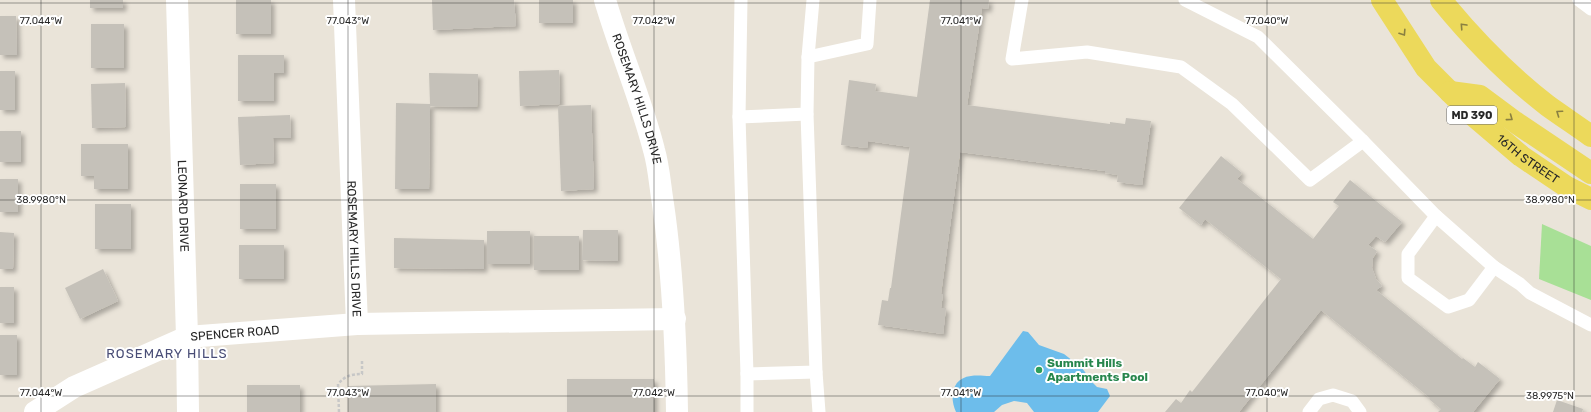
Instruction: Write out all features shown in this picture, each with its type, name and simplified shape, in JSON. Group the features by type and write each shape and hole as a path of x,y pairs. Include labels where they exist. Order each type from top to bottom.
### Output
{"main road":[{"name":"16TH STREET","path":"1382,0 1426,68 1474,116 1520,156 1567,187 1591,199"},
{"path":"1441,0 1462,26 1521,84 1548,106 1591,136"},
{"path":"1450,92 1480,96 1515,122 1591,173"}],"street":[{"name":"LEONARD DRIVE","path":"177,0 188,412"},
{"name":"ROSEMARY HILLS DRIVE","path":"344,0 357,324 675,319"},
{"name":"ROSEMARY HILLS DRIVE","path":"605,0 655,151 667,236 675,319 678,412"},
{"name":"SPENCER ROAD","path":"35,412 74,386 187,337 357,324"}],"lane":[{"path":"742,0 739,117 747,412"},
{"path":"813,0 808,57 806,114 816,372 819,412"},
{"path":"808,57 867,44 870,0"},
{"path":"1022,0 1012,59 1087,52 1182,67 1232,104 1310,180 1363,141"},
{"path":"1185,0 1258,37 1436,216 1494,267 1520,284 1530,293 1591,325"},
{"path":"1579,0 1591,9"},
{"path":"739,117 806,114"},
{"path":"1436,216 1408,254 1408,278 1448,307 1469,300 1494,267"},
{"path":"747,374 816,372"},
{"path":"1309,412 1319,399 1333,395 1352,401 1360,412"}],"path":[{"path":"339,412 338,384 344,377 354,374 362,374 362,359"}],"green space":[{"path":"1542,224 1591,246 1591,300 1539,279"}],"water":[{"name":"Summit Hills Apartments Pool","path":"1023,331 1028,332 1039,345 1064,354 1082,368 1097,387 1107,389 1110,396 1098,412 1034,412 1027,403 1014,401 1002,405 994,412 956,412 953,395 956,384 960,380 973,376 990,376"}],"building":[{"path":"90,0 123,0 123,8 90,8"},
{"path":"236,0 271,0 271,34 236,34"},
{"path":"432,0 514,0 516,26 433,30"},
{"path":"539,0 573,0 573,23 539,23"},
{"path":"930,0 989,0 988,9 982,8 967,105 1110,124 1110,122 1125,124 1126,118 1151,121 1142,185 1117,182 1118,175 1105,173 1105,171 960,152 941,294 943,294 941,308 946,308 943,334 878,325 882,300 888,301 891,288 910,147 868,141 867,148 841,145 849,80 876,84 875,91 917,97"},
{"path":"0,16 16,16 17,55 0,55"},
{"path":"91,24 124,24 124,68 91,68"},
{"path":"238,55 284,55 284,73 274,73 274,101 238,101"},
{"path":"559,70 560,104 520,106 519,71"},
{"path":"0,71 15,71 15,110 0,110"},
{"path":"429,73 478,74 477,107 430,106 429,189 395,189 396,103 430,104"},
{"path":"125,83 126,127 92,128 91,84"},
{"path":"591,105 594,189 561,191 558,106"},
{"path":"290,115 291,138 273,138 274,163 240,165 238,117"},
{"path":"0,131 21,131 21,162 0,162"},
{"path":"81,144 128,144 128,189 94,189 94,176 81,176"},
{"path":"1221,156 1242,173 1237,179 1313,239 1339,206 1333,202 1350,180 1402,222 1385,242 1376,236 1368,245 1377,251 1373,258 1372,268 1376,279 1382,286 1376,290 1462,359 1463,358 1475,367 1478,362 1500,379 1473,412 1438,412 1441,409 1430,400 1430,398 1321,310 1239,412 1165,412 1176,399 1181,403 1190,390 1192,392 1281,279 1205,219 1201,225 1179,208"},
{"path":"0,179 18,179 18,212 0,212"},
{"path":"240,184 276,184 276,229 240,229"},
{"path":"95,204 131,204 131,249 95,249"},
{"path":"583,230 618,230 618,261 582,260"},
{"path":"487,231 530,231 530,264 487,264"},
{"path":"0,232 14,233 13,269 0,269"},
{"path":"534,236 579,236 579,270 534,270"},
{"path":"394,238 484,240 484,269 394,268"},
{"path":"239,245 284,245 284,279 239,279"},
{"path":"103,269 118,301 80,319 65,288"},
{"path":"0,287 14,287 14,323 0,323"},
{"path":"0,335 17,335 17,375 0,375"},
{"path":"567,379 654,379 654,412 567,412"},
{"path":"436,384 436,412 348,412 348,386"},
{"path":"247,385 300,385 300,412 247,412"},
{"path":"1557,400 1583,409 1582,412 1553,412"}],"place":[{"name":"Summit Hills Apartments Pool","path":"1039,370"}],"district":[{"name":"ROSEMARY HILLS","path":"167,353"}]}
